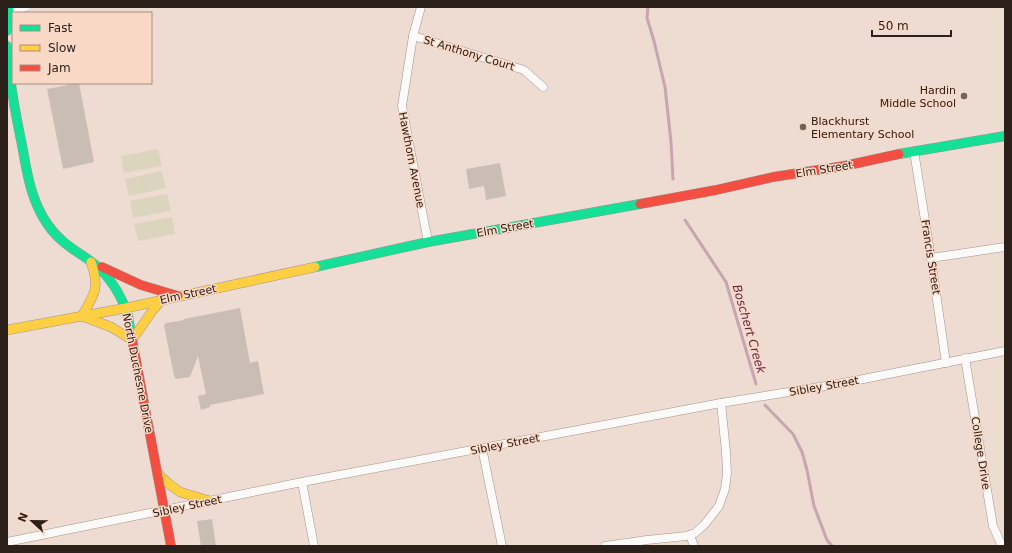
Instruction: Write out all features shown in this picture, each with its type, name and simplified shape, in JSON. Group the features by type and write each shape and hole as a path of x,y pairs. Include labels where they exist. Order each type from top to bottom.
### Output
{"main road":[{"path":"7,31 8,9"},
{"name":"North Duchesne Drive","path":"7,46 12,92 31,190 40,213 55,234 107,276 126,308 171,546"},
{"name":"Elm Street","path":"7,330 126,308 428,242 716,190 773,177 844,166 914,151 1005,136"},
{"path":"90,261 140,285 179,296"},
{"path":"90,261 96,280 95,288 92,299 82,316 111,327 132,340 162,300"},
{"path":"158,473 180,492 210,501"}],"street":[{"path":"8,9 26,7"},
{"name":"Hawthorn Avenue","path":"421,7 413,36 402,106 428,242"},
{"name":"St Anthony Court","path":"413,36 524,70 543,87"},
{"name":"Francis Street","path":"914,151 932,258 946,363"},
{"path":"932,258 1005,247"},
{"name":"Sibley Street","path":"7,542 302,482 721,403 838,384 1005,351"},
{"name":"College Drive","path":"965,358 993,526 1002,546"},
{"path":"605,546 690,535 701,529 713,516 719,506 725,489 726,452 721,403"},
{"path":"482,448 502,546"},
{"path":"302,482 314,546"},
{"path":"690,535 694,546"}],"shaded area":[{"path":"158,149 162,166 124,173 121,156"},
{"path":"162,171 166,188 129,196 125,179"},
{"path":"167,194 171,211 133,218 130,201"},
{"path":"172,217 175,234 138,241 134,224"}],"building":[{"path":"79,84 94,162 63,169 47,89"},
{"path":"500,163 506,196 486,200 484,186 469,189 466,169"},
{"path":"240,308 250,363 258,361 264,394 210,405 210,407 201,410 198,396 206,394 198,356 190,377 176,379 174,376 164,325 166,323"},
{"path":"212,519 216,546 201,546 197,521"}],"waterway":[{"name":"Boschert Creek","path":"648,7 647,18 665,87 671,142 673,179"},
{"name":"Boschert Creek","path":"685,220 726,282 756,384"},
{"name":"Boschert Creek","path":"765,405 793,434 802,452 814,506 827,540 832,546"}],"traffic: fast":[{"path":"7,31 8,7"},
{"path":"7,46 17,120 28,176 37,206 52,231 101,270 110,281 118,293 126,310 131,334"},
{"path":"899,154 1005,136"},
{"path":"315,267 428,242 640,204"}],"traffic: slow":[{"path":"91,262 96,284 93,296 82,316 111,327 132,340"},
{"path":"7,330 126,308 315,267"},
{"path":"132,340 162,299"},
{"path":"157,473 180,492 210,501"}],"traffic: jam":[{"path":"640,204 716,190 773,177 844,166 899,154"},
{"path":"102,267 141,285 178,296"},
{"path":"131,334 171,546"}],"place":[{"name":"Hardin Middle School","path":"964,96"},
{"name":"Blackhurst Elementary School","path":"803,127"}]}
